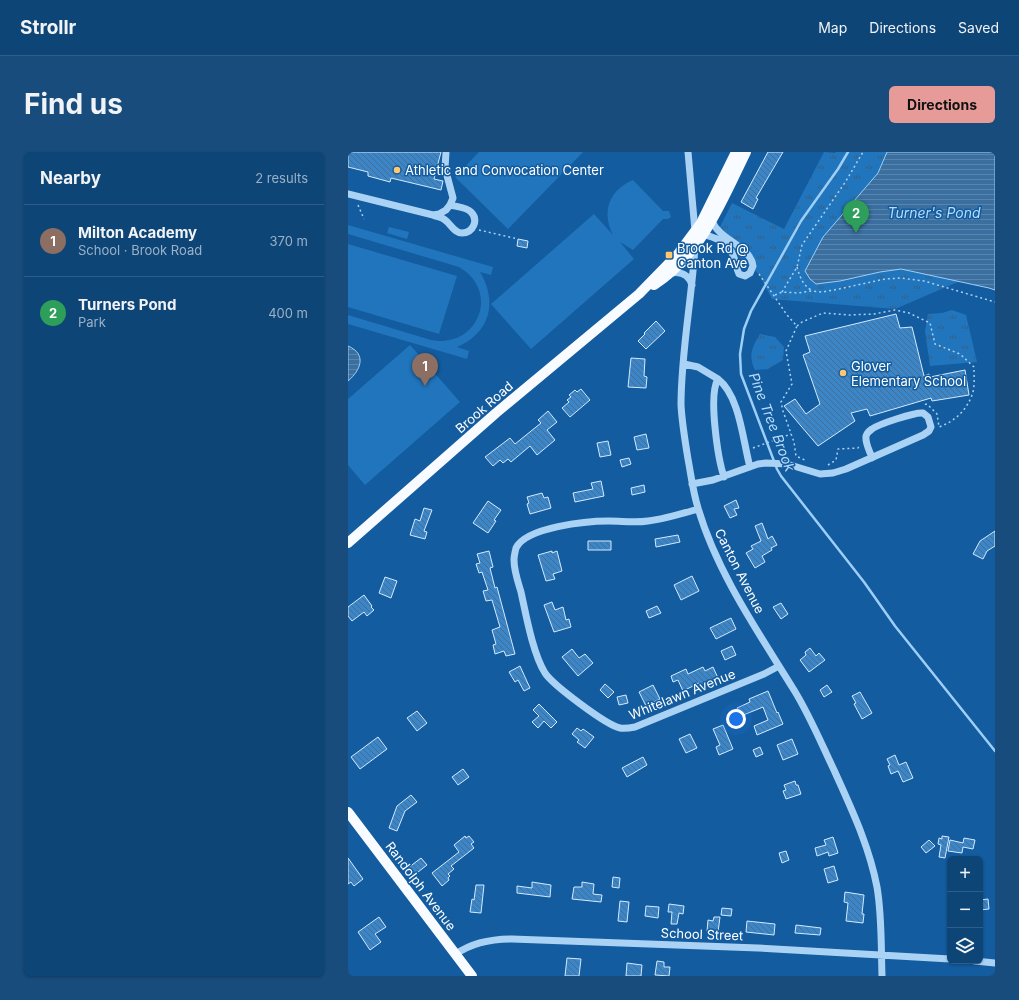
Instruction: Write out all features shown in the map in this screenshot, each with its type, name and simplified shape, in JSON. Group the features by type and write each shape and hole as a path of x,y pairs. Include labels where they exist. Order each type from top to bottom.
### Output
{"main road":[{"name":"Brook Road","path":"639,294 671,272 695,247 706,213 736,152"},
{"name":"Brook Road","path":"348,543 496,413 639,294 712,221 746,152"},
{"name":"Randolph Avenue","path":"348,812 472,976"}],"street":[{"path":"433,215 444,212 450,205 453,198 445,168 446,152"},
{"path":"688,152 700,234 717,239 727,247 733,254 740,274 745,276 750,273 753,266 750,258 717,230 712,221"},
{"path":"348,194 433,215 444,219 459,232 467,232 472,228 475,220 472,213 466,209 450,205"},
{"name":"Canton Avenue","path":"695,247 684,364 682,413 692,484 698,509 719,563 743,607 810,719 853,812 866,844 872,864 879,899 882,976"},
{"path":"671,272 679,272 686,275 692,285"},
{"path":"684,364 698,367 718,379 727,388 740,421 750,467"},
{"path":"718,379 715,388 714,413 720,461 724,477"},
{"path":"692,484 708,482 766,462 782,463 813,472 826,474 846,469 872,458 927,433 931,428 928,418 923,413 915,413 870,430 866,436 866,440 872,458"},
{"name":"Whitelawn Avenue","path":"698,509 666,518 647,521 608,521 568,525 539,532 522,540 515,553 514,564 526,616 541,666 552,682 563,692 610,724 625,729 635,727 764,674 779,666"},
{"name":"School Street","path":"456,954 480,942 497,939 512,939 758,948 947,959"},
{"path":"983,962 995,963"}],"path":[{"path":"782,292 793,276 797,267 802,245 846,181 863,152"},
{"path":"358,205 364,219"},
{"path":"472,228 518,239"},
{"path":"797,267 800,279 811,291"},
{"path":"762,277 787,315 797,326"},
{"path":"774,295 782,292 822,292 843,289 885,278 901,278 924,281 995,302"},
{"path":"811,463 796,456 794,442 781,402 792,384 786,351 797,326 802,322 823,313 848,315 874,314 895,310 909,313 930,324 935,344 960,354 974,367 973,395 962,414 947,424 939,427 938,414 927,404 918,405"},
{"path":"757,447 791,434"},
{"path":"825,466 836,460 838,449 858,448 860,440"}],"green space":[{"path":"479,152 583,152 508,229 455,177"},
{"path":"824,152 995,152 995,266 895,309 772,299 759,274 715,237 732,203 784,229"},
{"path":"633,180 663,211 669,211 671,217 668,219 663,219 633,250 620,242 634,259 531,349 491,304 594,214 613,235 609,226 608,218 610,203 618,190"},
{"path":"348,225 493,267 491,275 480,272 486,283 489,294 488,316 484,325 477,334 457,347 469,351 467,359 348,324 348,315 431,340 447,340 461,336 472,327 478,316 481,303 479,290 472,277 459,267 348,234"},
{"path":"389,227 409,232 407,239 387,233"},
{"path":"348,244 457,276 439,334 348,307"},
{"path":"952,310 966,315 977,362 930,366 925,331 928,314 942,313"},
{"path":"760,334 775,337 784,347 783,360 768,369 755,370 751,356 755,343"},
{"path":"410,345 460,402 365,485 348,465 348,399"}],"water":[{"name":"Turner's Pond","path":"887,152 995,152 995,290 901,269 840,281 816,284 810,279 805,271 823,237 878,173"},
{"path":"348,346 358,353 360,362 359,367 353,377 348,381"}],"building":[{"name":"Athletic and Convocation Center","path":"348,152 441,152 434,179 443,181 441,190 391,178 390,182 368,176 368,172 348,167"},
{"path":"768,152 783,152 756,198 758,199 753,209 741,202"},
{"path":"518,239 528,241 527,248 517,246"},
{"path":"896,314 900,328 912,327 924,376 929,374 930,377 965,370 969,395 932,401 931,398 870,416 867,409 851,413 855,421 818,446 784,406 795,399 806,414 820,404 803,355 810,352 805,336"},
{"path":"656,321 665,331 646,349 638,341"},
{"path":"631,358 645,359 644,376 647,377 646,388 628,387"},
{"path":"581,389 590,400 570,417 562,408 569,402 567,400 571,397 569,395 575,390 577,392"},
{"path":"548,411 557,422 547,430 555,440 537,455 530,446 511,462 508,459 503,463 500,460 493,466 485,457 510,438 515,444 541,423 538,420"},
{"path":"646,434 649,448 637,450 634,437"},
{"path":"608,441 611,455 600,457 597,443"},
{"path":"629,458 631,464 622,467 620,460"},
{"path":"601,481 604,496 575,502 573,493 593,489 591,483"},
{"path":"644,485 645,492 632,495 631,488"},
{"path":"542,493 544,498 548,497 551,508 530,514 527,504 529,503 527,497"},
{"path":"736,500 739,508 734,509 737,515 730,518 724,506"},
{"path":"488,501 501,510 488,533 473,523"},
{"path":"424,508 432,510 424,531 427,532 425,539 410,535 415,519 420,521"},
{"path":"762,523 768,539 772,536 777,545 762,556 765,562 755,568 746,553 753,549 751,546 761,541 755,526"},
{"path":"995,531 995,546 987,551 983,559 973,554 980,541"},
{"path":"678,535 680,542 656,547 655,539"},
{"path":"588,541 611,541 611,550 588,550"},
{"path":"489,551 493,567 490,568 495,588 497,587 515,654 506,656 504,651 495,654 493,645 496,644 492,630 500,627 492,600 486,601 483,591 488,590 482,572 479,573 476,564 480,563 477,554"},
{"path":"552,551 552,553 557,551 562,571 553,574 555,579 546,581 538,555"},
{"path":"692,576 699,591 681,600 674,585"},
{"path":"385,577 397,581 391,598 379,593"},
{"path":"364,595 374,610 367,616 364,612 352,621 348,616 348,607"},
{"path":"552,602 555,610 563,607 566,620 569,619 571,627 554,632 544,605"},
{"path":"781,603 788,614 781,619 773,607"},
{"path":"657,606 661,613 649,618 646,611"},
{"path":"731,618 736,629 716,639 710,628"},
{"path":"732,646 736,655 725,660 721,651"},
{"path":"810,648 816,656 819,653 825,660 809,672 800,660 806,655 805,652"},
{"path":"572,649 579,658 585,654 593,663 578,676 562,657"},
{"path":"520,666 530,688 524,691 518,680 515,682 509,672"},
{"path":"703,667 705,671 713,667 718,678 700,687 699,683 683,691 678,680 673,682 671,676 686,669 688,674"},
{"path":"605,684 614,692 608,698 600,690"},
{"path":"653,685 660,699 646,706 639,692"},
{"path":"827,685 832,692 824,697 820,690"},
{"path":"768,691 783,724 757,735 754,726 768,720 763,707 741,716 737,708 750,702 749,699"},
{"path":"860,692 872,713 862,719 854,704 856,703 852,696"},
{"path":"626,695 628,703 619,705 617,697"},
{"path":"539,704 557,722 551,728 544,721 538,728 532,722 539,716 533,710"},
{"path":"417,711 427,723 417,731 407,718"},
{"path":"723,725 733,749 719,755 716,747 720,745 713,729"},
{"path":"577,728 581,731 583,729 594,737 585,748 577,742 579,740 572,734"},
{"path":"690,734 697,748 686,753 679,739"},
{"path":"378,737 387,749 360,769 351,757"},
{"path":"792,739 798,754 783,760 777,745"},
{"path":"760,747 763,754 756,757 753,750"},
{"path":"895,755 899,765 906,762 913,778 903,782 898,771 891,774 888,766 890,765 887,759"},
{"path":"643,757 647,765 627,777 622,768"},
{"path":"463,769 469,777 458,785 452,777"},
{"path":"795,781 801,794 786,799 783,791 786,790 784,785"},
{"path":"411,795 417,802 405,811 397,831 389,828 397,806"},
{"path":"465,836 466,838 469,836 474,842 471,844 474,848 451,866 454,869 448,874 450,876 448,878 449,880 442,886 432,873 459,852 454,845"},
{"path":"942,836 949,837 945,858 939,857 941,845 938,844 939,838 942,839"},
{"path":"833,837 838,853 829,856 828,852 817,856 815,848 826,845 824,840"},
{"path":"964,838 975,840 973,849 963,847 962,853 948,851 950,840 963,843"},
{"path":"929,840 935,846 926,853 921,847"},
{"path":"786,851 789,860 782,863 779,853"},
{"path":"348,858 363,879 354,886 351,882 348,884"},
{"path":"421,858 427,865 413,876 408,868"},
{"path":"834,866 838,880 828,883 824,869"},
{"path":"613,877 620,878 619,888 612,887"},
{"path":"532,882 551,885 550,897 517,893 517,886 532,888"},
{"path":"582,882 594,884 593,894 602,895 601,902 572,899 574,887 582,887"},
{"path":"476,885 484,885 481,913 470,912 472,899 474,900"},
{"path":"845,892 864,895 862,914 864,914 863,923 846,921 848,903 844,902"},
{"path":"988,899 989,909 983,910 983,900"},
{"path":"620,901 629,902 627,922 618,921"},
{"path":"669,904 684,906 683,914 679,913 677,924 671,924 672,912 668,912"},
{"path":"646,906 659,907 658,918 645,916"},
{"path":"722,908 732,909 731,916 721,915"},
{"path":"379,917 386,927 375,934 381,942 370,950 358,932"},
{"path":"714,917 720,917 718,932 707,931 708,920 713,921"},
{"path":"747,921 775,924 774,935 746,932"},
{"path":"796,925 821,928 820,935 795,933"},
{"path":"567,958 581,959 579,976 565,976"},
{"path":"657,961 664,962 664,967 670,967 669,976 655,975"},
{"path":"627,963 642,965 641,976 626,976"}],"waterway":[{"name":"Pine Tree Brook","path":"848,152 838,169 801,221 751,311 744,329 740,354 741,374 781,476 864,582 895,626 995,751"}],"place":[{"name":"Athletic and Convocation Center","path":"397,170"},
{"name":"Turners Pond","path":"856,233"},
{"name":"Brook Rd @ Canton Ave","path":"669,255"},
{"name":"Glover Elementary School","path":"843,373"},
{"name":"Milton Academy","path":"425,386"}]}
